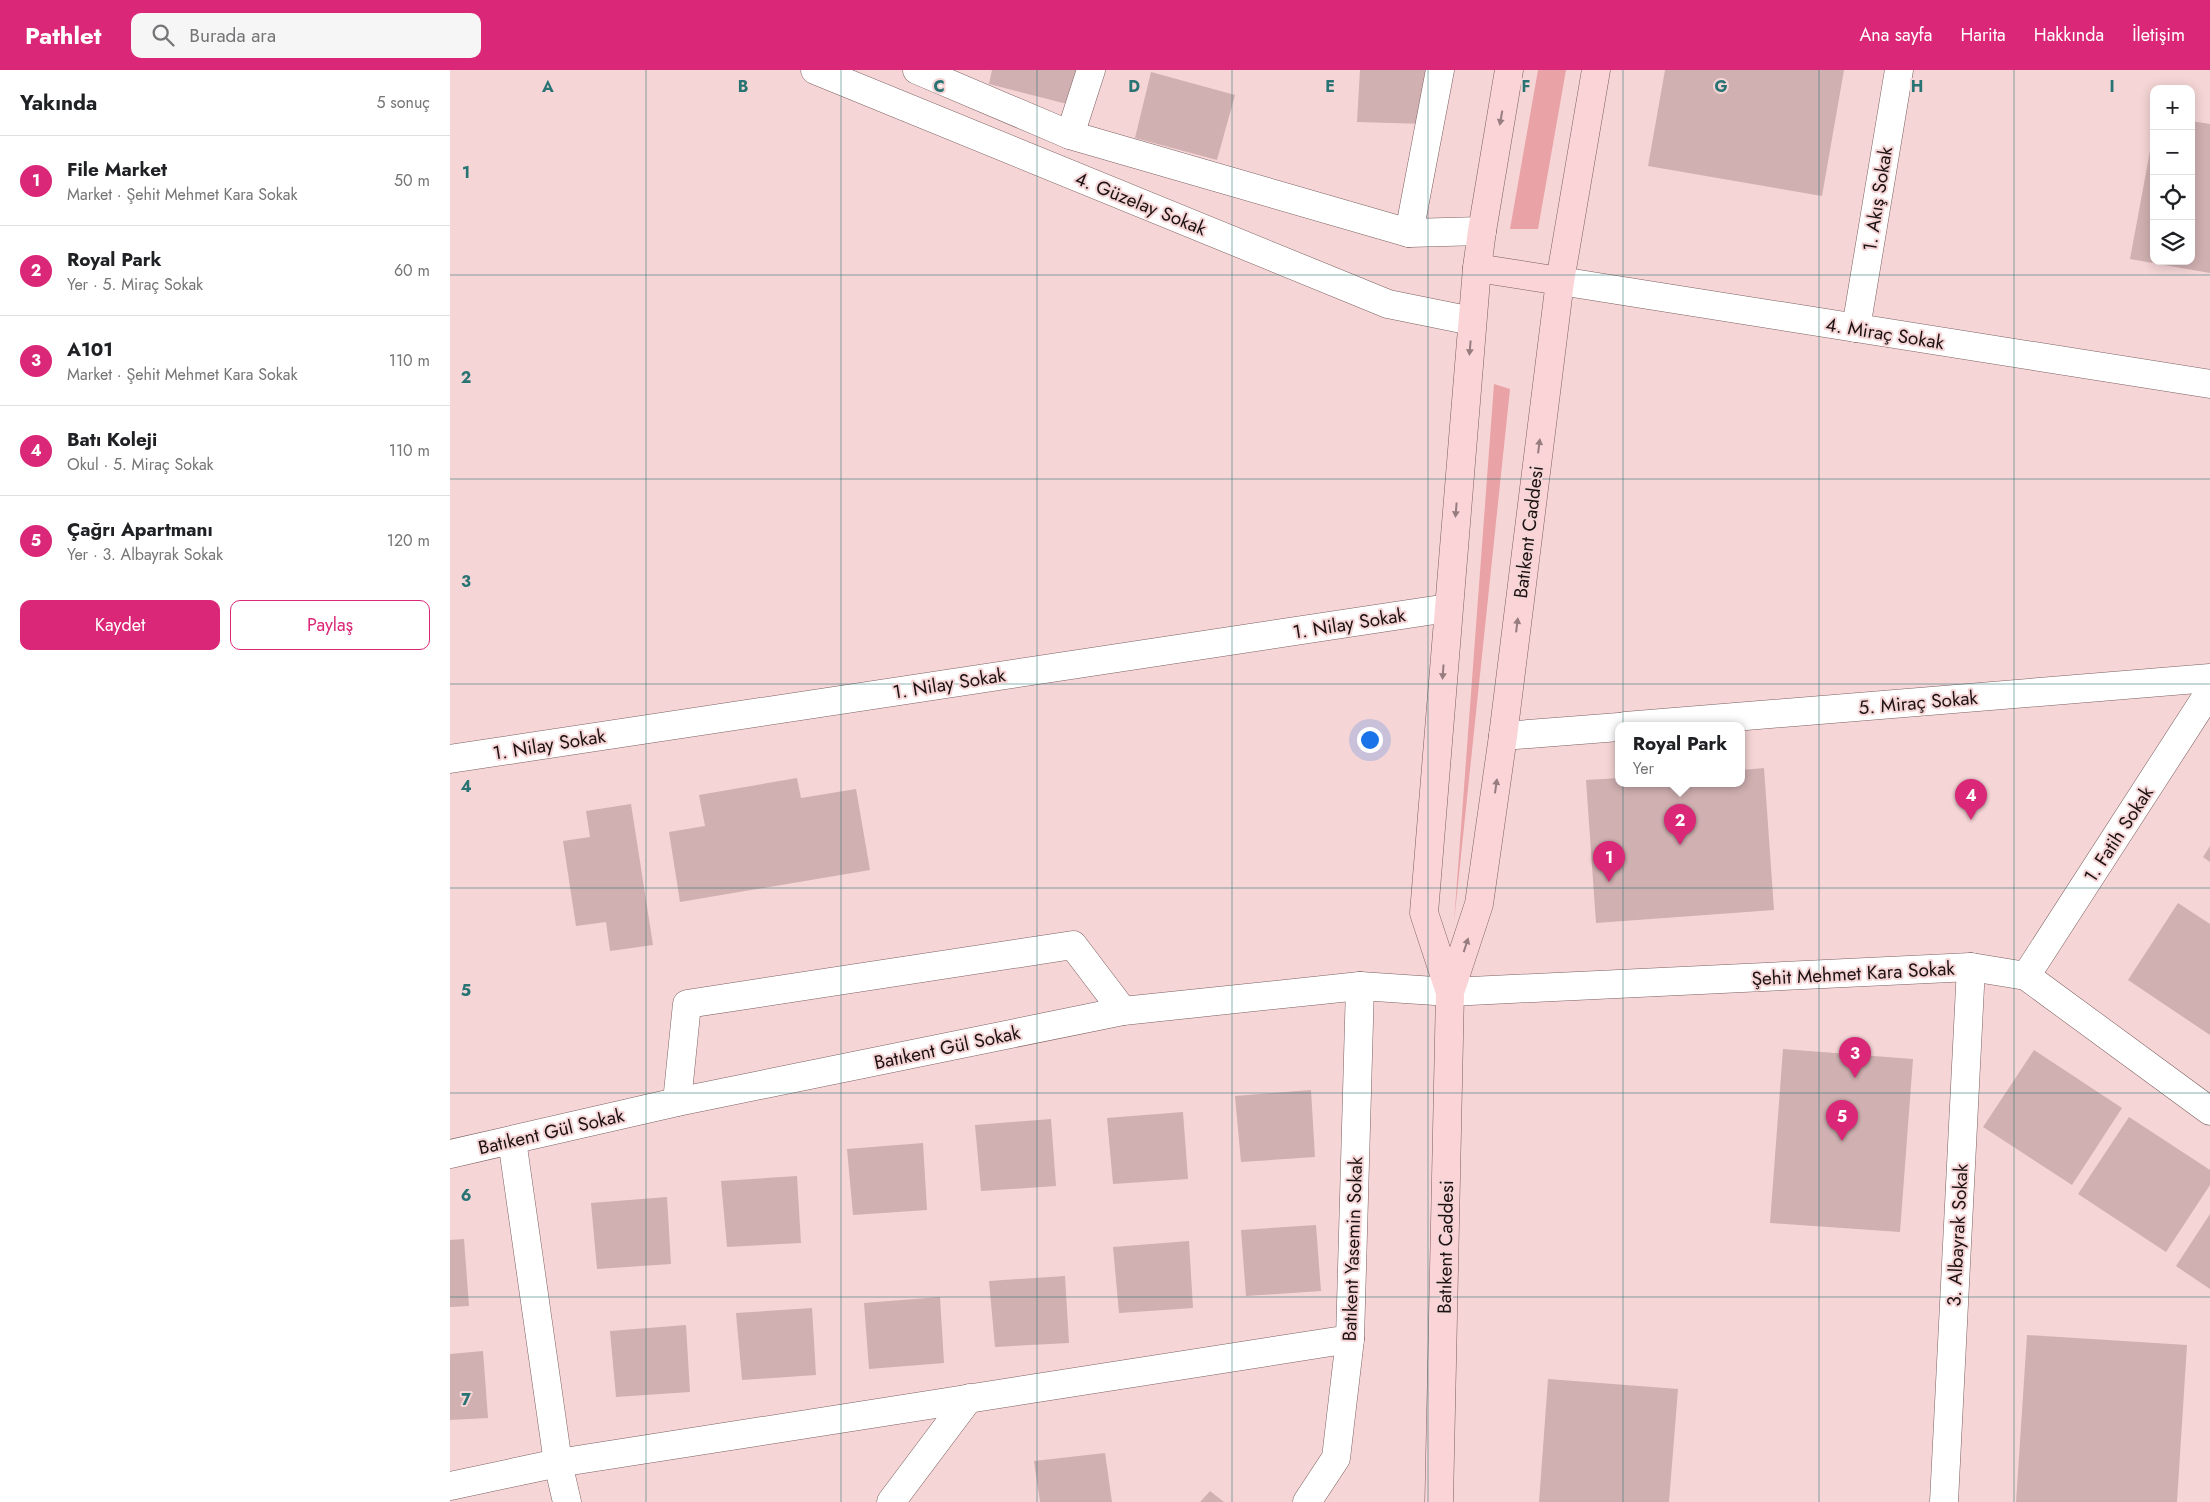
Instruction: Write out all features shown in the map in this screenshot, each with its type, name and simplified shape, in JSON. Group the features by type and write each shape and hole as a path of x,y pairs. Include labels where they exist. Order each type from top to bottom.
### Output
{"street":[{"name":"4. Güzelay Sokak","path":"815,70 1388,304 1472,321"},
{"path":"917,70 1070,135 1409,233 1482,231"},
{"path":"1070,135 1090,70"},
{"path":"1409,233 1440,70"},
{"name":"Batıkent Caddesi","path":"1450,992 1424,912 1477,268 1509,70"},
{"name":"Batıkent Caddesi","path":"1439,1502 1450,992 1479,904 1560,282 1596,70"},
{"name":"1. Akış Sokak","path":"1856,328 1899,70"},
{"path":"1477,268 1560,282"},
{"name":"4. Miraç Sokak","path":"1560,282 2210,384"},
{"name":"1. Nilay Sokak","path":"450,759 1448,608"},
{"name":"5. Miraç Sokak","path":"1700,722 2208,695"},
{"name":"1. Fatih Sokak","path":"2026,976 2208,695"},
{"path":"1502,736 1615,727"},
{"path":"677,1102 687,1004 1073,945 1123,1011"},
{"name":"Şehit Mehmet Kara Sokak","path":"1450,992 1971,967 2026,976 2210,1111"},
{"name":"3. Albayrak Sokak","path":"1944,1502 1971,967"},
{"name":"Batıkent Gül Sokak","path":"450,1154 677,1102 1123,1011 1360,986 1450,992"},
{"name":"Batıkent Yasemin Sokak","path":"1307,1502 1336,1458 1350,1339 1360,986"},
{"path":"512,1140 558,1463 567,1502"},
{"path":"450,1486 558,1463 1350,1339"},
{"path":"891,1502 969,1398"}],"shaded area":[{"path":"1538,70 1566,70 1538,229 1510,229"},
{"path":"1494,384 1510,389 1454,922"}],"building":[{"path":"992,70 1080,70 1071,105 989,84"},
{"path":"1360,70 1429,70 1426,124 1357,122"},
{"path":"1665,70 1844,70 1822,196 1648,166"},
{"path":"1151,72 1235,95 1217,160 1135,138"},
{"path":"2195,122 2210,124 2210,273 2164,265 2195,265"},
{"path":"2150,151 2150,262 2130,259"},
{"path":"1764,768 1774,910 1596,923 1586,780 1615,778 1615,787 1745,787 1745,770"},
{"path":"797,778 801,798 856,789 870,870 680,902 669,832 705,826 699,795"},
{"path":"631,804 653,945 610,951 606,922 576,926 563,841 590,837 586,811"},
{"path":"2210,846 2210,862 2203,857"},
{"path":"2178,903 2210,924 2210,1035 2128,980"},
{"path":"1783,1049 1913,1059 1900,1232 1770,1223"},
{"path":"2034,1050 2122,1108 2072,1185 1983,1127"},
{"path":"1311,1090 1315,1157 1241,1162 1235,1096"},
{"path":"1183,1112 1188,1179 1113,1184 1107,1118"},
{"path":"2129,1117 2210,1170 2210,1185 2166,1252 2078,1194"},
{"path":"1051,1119 1056,1186 981,1191 975,1125"},
{"path":"923,1143 927,1210 853,1215 847,1149"},
{"path":"797,1176 801,1243 727,1247 721,1181"},
{"path":"667,1197 671,1264 597,1269 591,1203"},
{"path":"2210,1214 2210,1289 2176,1266"},
{"path":"1316,1225 1321,1291 1246,1296 1241,1230"},
{"path":"464,1239 469,1306 450,1307 450,1240"},
{"path":"1189,1241 1193,1308 1119,1313 1113,1247"},
{"path":"1065,1276 1069,1343 995,1347 989,1281"},
{"path":"940,1297 944,1363 869,1369 864,1303"},
{"path":"812,1308 816,1375 742,1380 736,1313"},
{"path":"686,1325 690,1392 616,1397 610,1331"},
{"path":"2027,1335 2187,1345 2177,1502 2016,1502"},
{"path":"483,1351 488,1418 450,1420 450,1354"},
{"path":"1548,1379 1678,1389 1669,1502 1539,1502"},
{"path":"1105,1453 1112,1502 1040,1502 1034,1461"},
{"path":"1210,1491 1224,1502 1200,1502"}],"place":[{"name":"Batı Koleji","path":"1971,820"},
{"name":"Royal Park","path":"1680,845"},
{"name":"File Market","path":"1609,882"},
{"name":"A101","path":"1855,1078"},
{"name":"Çağrı Apartmanı","path":"1842,1141"}]}
